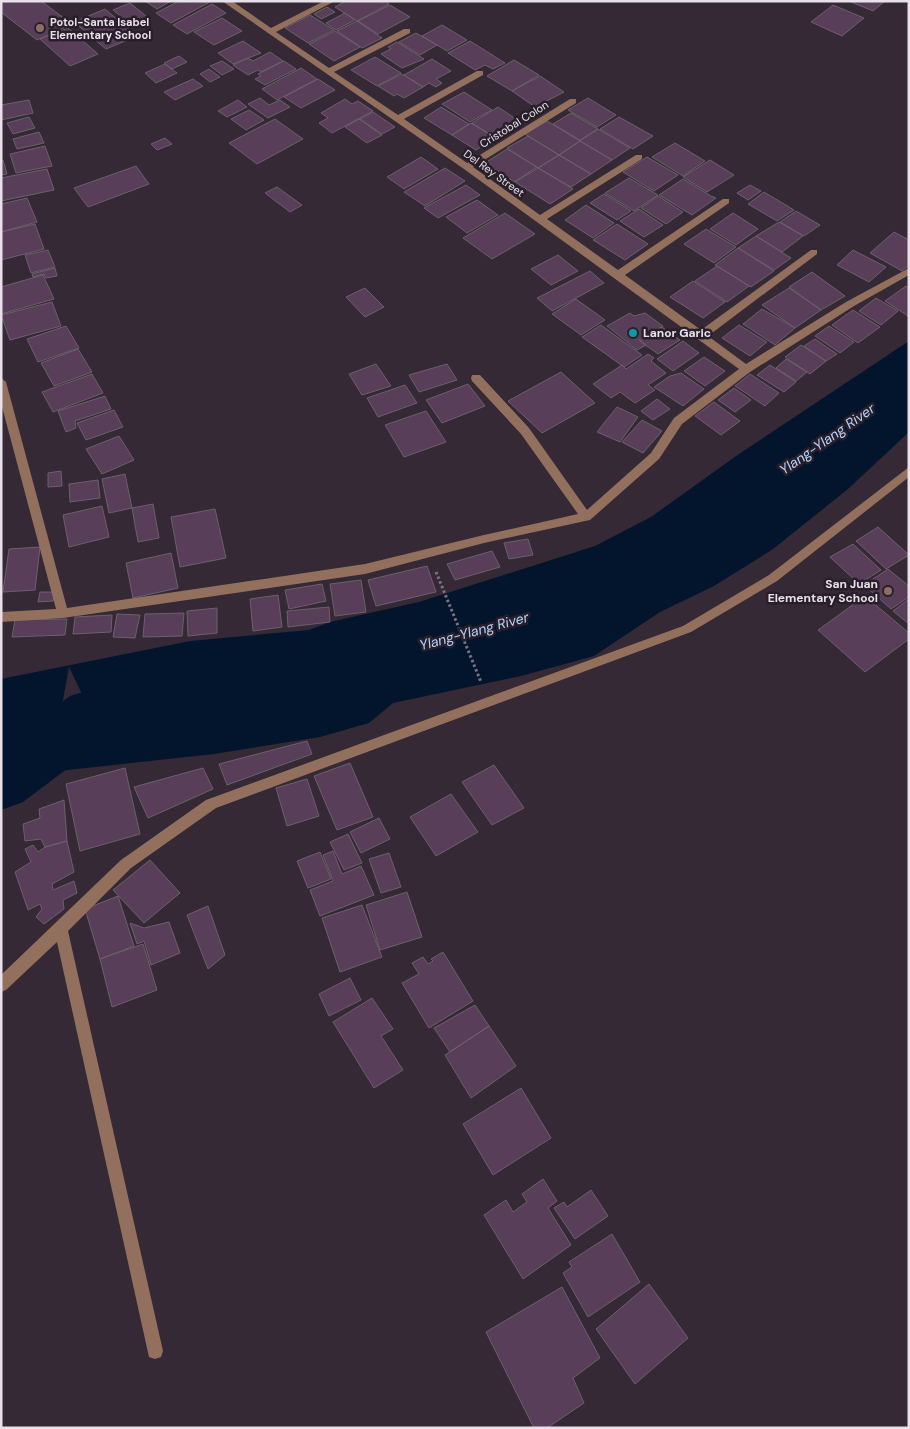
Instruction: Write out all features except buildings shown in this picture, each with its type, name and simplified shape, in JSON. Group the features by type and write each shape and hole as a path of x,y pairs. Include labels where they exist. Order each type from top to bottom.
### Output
{"street":[{"name":"Del Rey Street","path":"226,1 467,167 746,369"},
{"path":"271,31 331,1"},
{"path":"329,71 407,31"},
{"path":"398,119 480,73"},
{"name":"Cristobal Colon","path":"467,167 573,101"},
{"path":"539,220 639,157"},
{"path":"618,275 726,201"},
{"path":"700,336 814,252"},
{"path":"1,618 63,613 365,569 586,516 655,456 678,421 746,369 850,304 909,271"},
{"path":"476,378 525,431 586,516"},
{"path":"1,382 63,613"},
{"path":"1,985 126,864 211,804 687,628 773,578 909,471"},
{"path":"61,929 155,1351"}],"path":[{"path":"444,592 483,687"}],"water":[{"path":"909,341 909,432 848,489 773,549 714,586 660,612 594,656 521,676 393,703 369,723 320,737 214,754 49,772 1,804 1,679 190,641 309,630 330,622 419,602 595,546 651,517 739,454","holes":["69,667 92,715 50,771"]}],"waterway":[{"name":"Ylang-Ylang River","path":"1,782 92,715 175,699"}],"place":[{"name":"Potol-Santa Isabel Elementary School","path":"40,28"},
{"name":"Lanor Garic","path":"633,333"},
{"name":"San Juan Elementary School","path":"888,591"}]}
